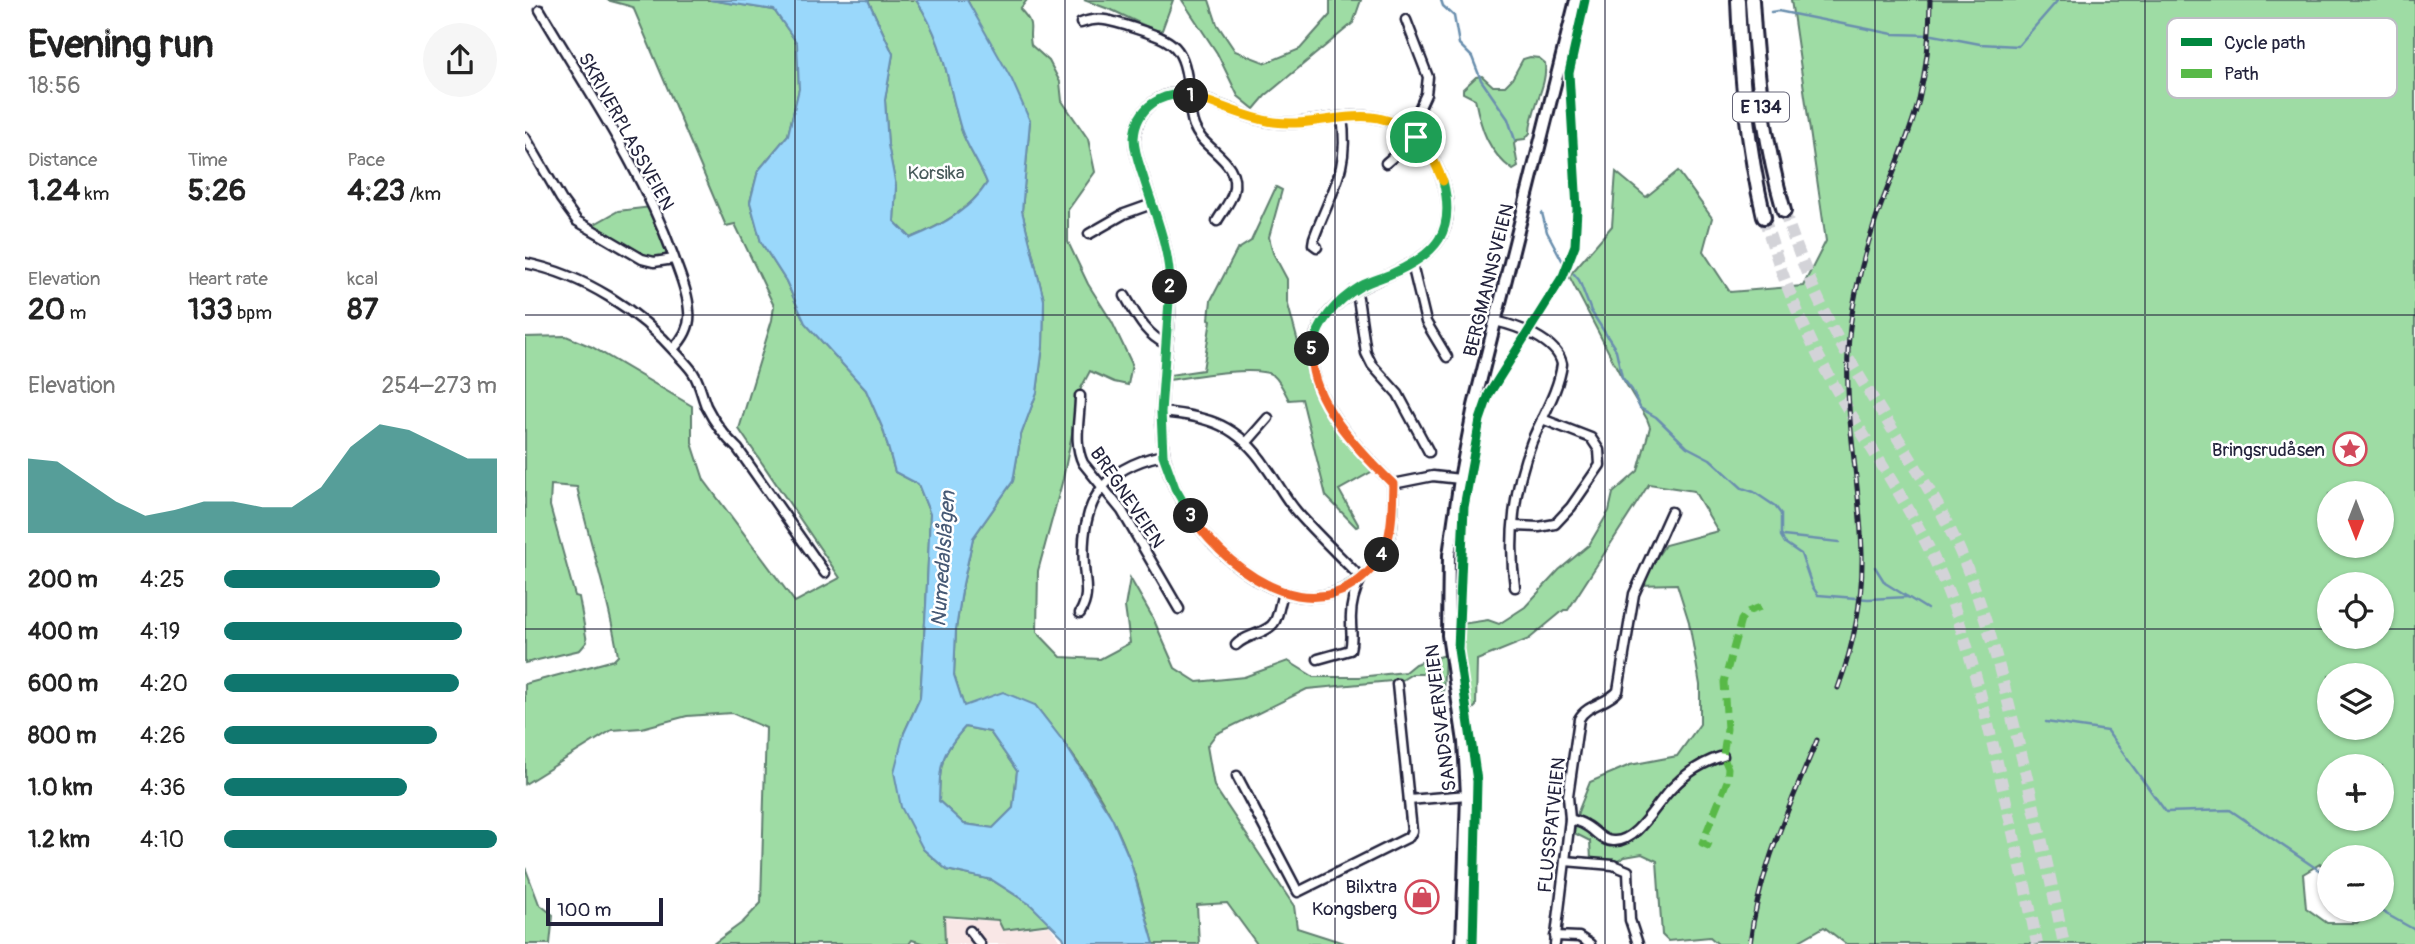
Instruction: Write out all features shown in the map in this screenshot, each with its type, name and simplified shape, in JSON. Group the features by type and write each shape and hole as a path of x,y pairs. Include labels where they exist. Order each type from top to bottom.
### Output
{"highway":[{"name":"E 134","path":"1738,0 1744,108 1752,161 1765,217"},
{"name":"E 134","path":"1752,0 1761,109 1784,211"}],"main road":[{"name":"BERGMANNSVEIEN","path":"1448,572 1460,479 1495,321 1576,0"},
{"name":"SANDSVÆRVEIEN","path":"1448,572 1449,645 1464,742 1467,795 1462,944"}],"street":[{"name":"SKRIVERPLASSVEIEN","path":"540,10 645,188 674,259 690,312 689,325 681,341 673,349"},
{"path":"1081,23 1091,19 1106,19 1162,36 1175,46 1185,64 1194,129 1200,138 1224,159 1233,174 1233,192 1217,221"},
{"path":"1386,163 1413,134 1426,94 1428,77 1406,20"},
{"path":"1170,94 1189,95 1254,119 1271,122 1372,116 1394,123 1413,134 1430,152 1447,196 1448,215 1438,244 1425,257 1362,286 1332,309 1318,330 1312,352 1314,374 1325,403 1359,448 1393,484 1389,540 1378,561 1344,590 1320,597 1283,593 1250,575 1203,534 1175,488 1163,455 1161,412 1170,270 1137,155 1134,139 1137,125 1142,114 1155,100 1170,94"},
{"path":"1317,247 1313,244 1314,238 1345,155 1342,117"},
{"path":"525,137 577,221 642,259 654,262 674,259"},
{"path":"1089,234 1112,215 1152,204"},
{"path":"525,263 572,278 598,290 638,316 673,349 694,374 707,408 726,437 738,449 825,573"},
{"path":"1412,264 1426,323 1447,357"},
{"path":"1355,291 1359,298 1366,353 1372,365 1406,407 1429,452"},
{"path":"1125,296 1150,335 1166,344"},
{"path":"1495,321 1527,332 1550,346 1560,357 1562,365 1525,463 1517,496 1513,567 1515,587"},
{"name":"BREGNEVEIEN","path":"1080,396 1076,443 1079,455 1122,510 1179,609"},
{"path":"1161,412 1189,414 1207,419 1226,426 1247,442 1296,511 1361,578"},
{"path":"1247,442 1268,418"},
{"path":"1514,526 1545,527 1560,520 1600,465 1598,446 1591,438 1542,419"},
{"path":"1080,613 1088,594 1084,566 1086,520 1102,486 1110,477 1137,461 1163,455"},
{"path":"1393,484 1433,476 1460,479"},
{"name":"FLUSSPATVEIEN","path":"1555,940 1570,819 1568,796 1580,716 1618,691 1634,594 1671,512"},
{"path":"1318,659 1350,650 1353,640 1350,620 1352,599 1361,578"},
{"path":"1236,645 1242,639 1271,626 1283,593"},
{"path":"1237,776 1299,892 1409,837 1412,831 1397,684"},
{"path":"1570,819 1586,825 1606,839 1624,839 1646,821 1658,803 1687,774 1723,756"},
{"path":"1409,800 1467,795"},
{"path":"1565,861 1613,865 1628,871 1630,920 1638,944"},
{"path":"970,931 980,944"},
{"path":"1555,940 1579,937 1590,944"}],"shaded area":[{"path":"944,918 997,921 1003,931 1050,926 1061,944 946,944"}],"green space":[{"path":"607,0 710,0 774,10 797,43 799,89 788,135 758,171 750,202 761,242 786,281 805,323 866,390 883,429 895,472 918,484 930,514 920,698 904,733 923,849 947,870 992,880 1031,905 1051,924 1003,930 998,920 944,916 945,944 925,944 912,940 909,944 713,944 743,922 761,903 766,728 732,713 687,716 642,728 612,730 525,784 525,684 614,660 618,656 610,614 577,487 551,485 550,506 575,596 579,597 587,642 580,650 525,663 525,337 566,336 592,347 692,406 692,443 704,480 795,602 840,578 739,429 774,306 735,224 726,226 633,7"},
{"name":"Korsika","path":"868,0 916,0 939,47 961,129 987,183 963,209 911,238 894,221 896,186 888,146 885,100 893,54"},
{"path":"967,0 1027,0 1020,9 1030,23 1031,45 1049,61 1060,82 1062,101 1088,139 1095,172 1068,210 1068,242 1132,364 1128,385 1090,371 1081,388 1063,479 1038,571 1037,632 1061,657 1100,659 1130,643 1125,607 1130,578 1153,618 1175,668 1197,682 1244,677 1288,661 1314,677 1359,677 1405,672 1415,664 1445,655 1443,694 1428,674 1412,674 1402,680 1307,689 1216,734 1207,746 1214,786 1294,906 1297,928 1347,944 1257,944 1227,903 1197,905 1199,944 1154,944 1134,871 1112,819 1076,760 1035,705 964,707 954,675 956,629 963,584 973,538 1013,481 1021,435 1037,392 1043,346 1044,300 1022,211 1030,121"},
{"path":"1084,0 1173,0 1162,30 1156,31"},
{"path":"1182,0 1209,0 1217,24 1235,51 1266,63 1300,49 1330,15 1330,0 1361,0 1353,23 1265,96 1254,109 1238,96 1217,53"},
{"path":"1791,0 2415,0 2415,944 1846,944 1824,927 1794,944 1718,944 1710,937 1668,941 1662,935 1657,861 1642,854 1625,857 1616,862 1591,860 1590,841 1574,833 1578,812 1590,782 1630,765 1677,756 1700,724 1700,685 1689,622 1677,584 1638,585 1665,545 1718,531 1694,491 1649,484 1568,610 1564,610 1529,639 1477,660 1476,706 1469,713 1461,624 1488,620 1499,624 1525,607 1559,570 1589,545 1609,511 1613,493 1638,471 1650,427 1569,276 1612,226 1616,172 1646,197 1678,171 1712,218 1703,251 1730,292 1803,286 1826,241"},
{"path":"1539,58 1545,63 1544,80 1530,133 1525,139 1517,140 1514,144 1518,167 1513,170 1492,148 1483,130 1475,99 1463,93 1463,89 1476,77 1482,76 1493,86 1505,86 1523,59"},
{"path":"1276,187 1282,190 1269,237 1273,253 1287,279 1287,301 1299,346 1308,356 1314,390 1321,405 1372,469 1339,490 1359,526 1356,527 1326,496 1302,399 1289,400 1274,376 1254,371 1239,371 1169,380 1169,375 1203,370 1211,320 1211,300 1237,250 1251,241"},
{"path":"651,207 667,247 667,253 661,258 634,250 593,225 618,211"},
{"path":"965,727 990,732 1017,771 1013,808 993,828 964,824 939,801 943,761"},
{"path":"525,867 539,904 553,915 550,944 525,944"}],"water":[{"name":"Numedalslågen","path":"710,0 868,0 893,54 885,100 888,145 896,186 894,221 911,238 963,209 987,183 961,129 939,47 916,0 967,0 1012,80 1030,121 1022,211 1044,300 1043,346 1037,392 1021,435 1013,481 973,538 956,629 954,675 964,706 1003,692 1035,705 1063,741 1112,818 1130,860 1154,944 1066,944 1063,937 1031,905 992,880 947,870 923,849 901,807 894,772 904,733 920,698 930,514 918,484 895,472 883,429 866,390 805,323 786,281 761,242 750,202 758,171 788,135 799,89 797,43 774,10","holes":["965,727 990,732 1017,771 1013,808 993,828 964,824 939,801 943,761 951,745"]}],"waterway":[{"path":"1441,0 1443,6 1454,16 1459,44 1472,57 1481,80 1508,119 1515,140"},
{"path":"1771,12 1778,11 1893,34 1933,35 1980,44 2018,46 2058,0"},
{"path":"1542,213 1547,232 1563,262"},
{"path":"1574,274 1591,311 1616,350 1622,377 1632,390 1640,408 1656,417 1687,447 1710,459 1742,488 1754,492 1775,506 1781,514 1781,536 1785,543 1801,554 1818,595 1868,599 1908,597"},
{"path":"1783,536 1839,542"},
{"path":"1875,567 1885,583 1927,609"},
{"path":"2046,722 2107,731 2166,812 2230,810 2317,869"},
{"path":"2394,918 2415,930"}],"tunnel":[{"path":"1784,211 1829,322 1861,380 1931,493 1975,588 2017,737 2064,944"},
{"path":"1764,217 1790,294 1816,351 1923,536 1955,609 1990,733 2037,944"}],"railway":[{"path":"1838,688 1856,622 1862,570 1861,525 1849,412 1850,327 1868,245 1919,100 1927,50 1930,0"},
{"path":"1750,944 1768,865 1817,740"}],"marked path":[{"path":"1711,847 1702,843 1727,781 1728,768 1723,756 1727,729 1724,682 1741,620 1747,612 1766,605"}],"cycle path":[{"path":"1473,944 1477,781 1458,649 1464,507 1480,420 1489,394 1563,276 1575,245 1577,209 1569,73 1585,0"},
{"path":"1170,94 1198,98 1254,118 1282,123 1351,116 1381,119 1407,131 1417,140 1427,150 1441,176 1448,213 1440,239 1421,257 1342,301 1322,322 1312,352 1318,388 1339,424 1393,484 1392,528 1381,555 1373,567 1356,581 1325,595 1299,596 1273,588 1248,574 1225,555 1204,534 1188,511 1175,489 1166,462 1161,407 1171,296 1169,269 1164,244 1137,158 1135,140 1136,128 1146,109 1170,94"}],"place":[{"name":"Bringsrudåsen","path":"2350,449"},
{"name":"Bilxtra Kongsberg","path":"1422,897"}],"route":[{"path":"1179,93 1254,119 1271,122 1372,116 1394,123 1416,137 1430,152 1447,196 1447,223 1438,244 1425,257 1362,286 1342,299 1324,318 1312,352 1316,385 1325,403 1359,448 1393,484 1389,540 1378,561 1344,590 1320,597 1283,593 1250,575 1203,534 1175,488 1163,455 1161,412 1170,270 1137,155 1134,139 1137,125 1142,114 1155,100 1179,93"}]}
